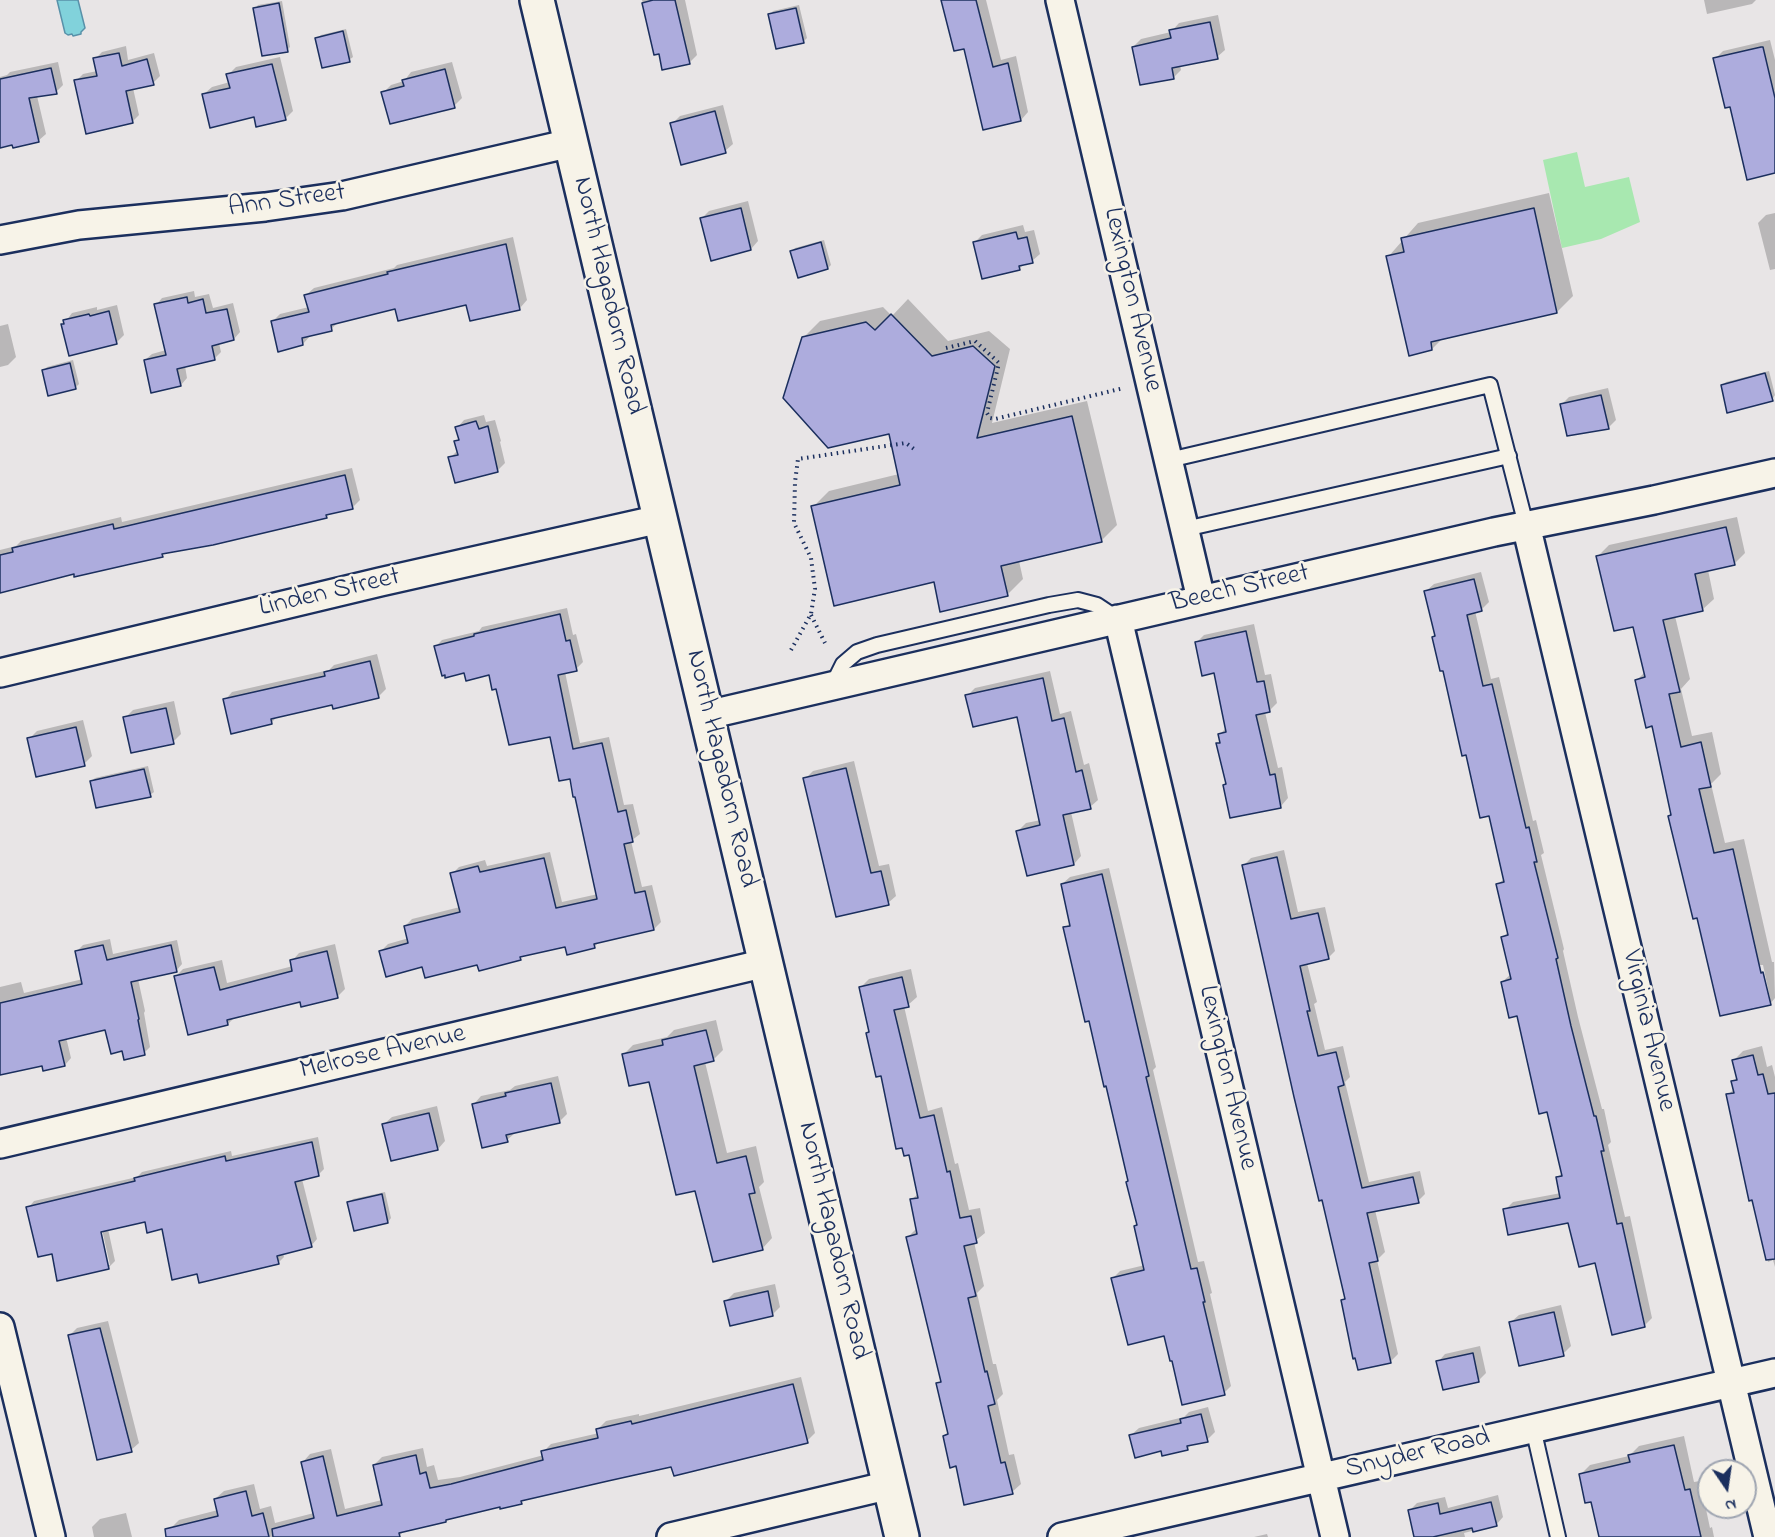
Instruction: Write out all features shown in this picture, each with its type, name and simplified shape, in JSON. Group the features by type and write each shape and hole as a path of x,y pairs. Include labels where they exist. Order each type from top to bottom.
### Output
{"street":[{"name":"North Hagadorn Road","path":"537,0 902,1537"},
{"name":"Lexington Avenue","path":"1060,0 1201,599"},
{"name":"Ann Street","path":"0,240 79,225 265,207 342,196 571,143"},
{"name":"Beech Street","path":"707,715 1526,525 1775,473"},
{"name":"Linden Street","path":"0,673 380,582 660,519"},
{"name":"Virginia Avenue","path":"1526,525 1768,1537"},
{"name":"Lexington Avenue","path":"1118,619 1335,1537"},
{"name":"Melrose Avenue","path":"0,1144 766,963"},
{"path":"0,1326 51,1537"},
{"name":"Snyder Road","path":"1062,1537 1775,1373"},
{"path":"671,1537 890,1485"}],"lane":[{"path":"1168,460 1490,385 1526,525"},
{"path":"1185,529 1509,456"},
{"path":"1533,1428 1558,1537"}],"path":[{"path":"946,348 975,340 999,363 987,413 990,418 995,419 1125,388"},
{"path":"791,650 811,614 815,589 811,558 794,523 798,459 906,443 914,449"},
{"path":"811,614 825,644"}],"green space":[{"path":"1577,152 1585,187 1629,177 1640,222 1601,239 1562,248 1543,160"}],"water":[{"path":"57,0 78,0 85,28 81,34 73,36 65,33"}],"building":[{"path":"653,0 675,0 690,64 662,70 659,54 654,55 642,3"},
{"path":"941,0 976,0 993,67 1008,63 1021,121 983,130 964,49 954,51"},
{"path":"279,3 288,52 262,56 253,8"},
{"path":"796,8 804,43 776,49 768,14"},
{"path":"1210,22 1218,59 1172,68 1174,79 1140,85 1132,47 1171,38 1169,30"},
{"path":"343,31 350,62 322,68 315,38"},
{"path":"1763,47 1775,98 1775,173 1747,180 1730,107 1725,108 1713,58"},
{"path":"119,53 122,66 147,59 154,85 126,91 133,123 86,134 74,80 97,76 93,58"},
{"path":"272,64 286,120 256,127 254,117 210,128 202,94 230,88 226,74"},
{"path":"51,68 57,94 29,98 39,142 13,148 12,145 0,148 0,79"},
{"path":"445,69 455,108 390,124 381,92 404,86 402,80"},
{"path":"715,111 726,153 681,165 670,123"},
{"path":"741,208 751,250 711,261 700,218"},
{"path":"1534,208 1557,313 1431,342 1432,350 1409,356 1386,256 1404,252 1401,238"},
{"path":"1016,232 1018,239 1027,237 1033,263 1019,266 1020,270 982,279 973,242"},
{"path":"821,242 828,269 798,278 790,251"},
{"path":"506,244 520,310 470,321 466,305 398,321 395,309 331,325 332,331 302,338 303,345 278,352 271,321 309,312 304,295 388,274 387,272"},
{"path":"187,297 188,303 203,299 206,313 227,309 234,340 212,346 215,360 177,369 181,386 151,393 144,360 166,355 154,304"},
{"path":"109,311 117,344 69,356 61,324 64,324 63,320"},
{"path":"891,314 932,356 973,346 995,366 977,438 1072,416 1102,542 1001,566 1008,596 940,612 934,582 834,606 811,506 900,485 889,434 828,448 783,398 802,337 866,322 875,330"},
{"path":"70,363 76,389 48,396 42,370"},
{"path":"1765,373 1773,401 1727,413 1721,385"},
{"path":"1601,395 1609,429 1567,436 1560,404"},
{"path":"476,421 479,429 488,426 498,472 455,483 448,457 458,455 454,441 459,440 455,427"},
{"path":"345,475 353,509 326,515 327,518 213,545 162,554 163,557 74,577 74,574 0,593 0,555 13,552 12,548 113,524 114,529"},
{"path":"1726,527 1735,565 1695,574 1703,611 1663,620 1680,692 1669,694 1681,747 1701,742 1711,787 1699,789 1714,853 1733,849 1761,973 1763,972 1771,1005 1720,1016 1697,918 1693,919 1668,816 1671,815 1652,726 1646,728 1635,680 1645,677 1633,627 1614,631 1596,556"},
{"path":"1474,579 1482,611 1467,615 1483,686 1492,684 1526,828 1529,827 1537,862 1534,862 1558,958 1556,959 1571,1026 1594,1116 1596,1116 1617,1224 1622,1223 1645,1327 1612,1335 1595,1263 1579,1267 1568,1223 1508,1235 1503,1209 1560,1198 1556,1177 1562,1176 1547,1112 1539,1114 1517,1016 1509,1018 1501,982 1511,979 1501,937 1508,935 1496,884 1504,882 1489,816 1480,818 1466,755 1462,756 1443,671 1440,671 1432,637 1435,636 1424,591"},
{"path":"560,614 566,641 570,640 577,671 558,675 573,749 602,743 618,812 626,810 633,842 624,844 635,893 645,891 654,930 594,944 595,948 567,955 565,947 520,957 521,960 479,971 477,965 425,978 422,967 386,977 379,951 408,943 404,926 460,912 450,873 478,866 480,872 544,858 556,908 597,899 570,779 559,781 550,737 509,745 496,689 492,690 489,675 466,681 464,673 445,678 445,675 442,676 434,646"},
{"path":"1246,631 1257,682 1264,681 1270,712 1256,715 1270,775 1275,774 1281,808 1230,818 1223,785 1226,784 1216,743 1220,743 1218,734 1226,732 1214,673 1202,676 1195,642"},
{"path":"370,661 379,698 333,709 332,705 271,719 272,724 231,734 223,699 325,676 324,672"},
{"path":"1043,678 1052,721 1064,718 1076,772 1082,770 1091,809 1063,815 1074,865 1027,876 1016,831 1040,825 1017,717 973,727 965,695"},
{"path":"166,708 174,744 131,753 123,717"},
{"path":"76,727 85,766 36,777 27,738"},
{"path":"846,768 871,873 881,871 889,905 836,917 803,778"},
{"path":"144,769 151,797 96,808 90,781"},
{"path":"1277,857 1291,919 1318,913 1329,959 1300,966 1310,1011 1307,1011 1318,1056 1336,1052 1344,1085 1338,1087 1362,1188 1413,1177 1419,1203 1367,1213 1378,1261 1369,1263 1391,1363 1358,1370 1355,1358 1353,1359 1341,1300 1345,1299 1322,1200 1319,1201 1294,1097 1242,865"},
{"path":"1102,874 1191,1269 1197,1268 1225,1395 1182,1405 1164,1336 1128,1345 1111,1278 1144,1270 1134,1226 1137,1225 1126,1182 1128,1181 1106,1086 1104,1087 1089,1021 1085,1022 1063,927 1070,926 1061,884"},
{"path":"103,945 107,960 171,945 177,972 131,982 145,1055 124,1060 122,1051 111,1054 105,1030 59,1041 65,1066 43,1071 42,1066 0,1075 0,1003 82,984 75,951"},
{"path":"327,951 338,998 301,1007 300,1002 227,1020 228,1025 188,1035 174,976 214,967 220,990 292,971 290,960"},
{"path":"902,977 909,1007 894,1010 920,1118 934,1115 947,1172 950,1171 960,1218 971,1216 977,1243 964,1246 976,1296 968,1298 995,1404 988,1406 1001,1463 1005,1462 1013,1494 964,1505 956,1466 950,1468 943,1436 948,1434 936,1383 941,1382 906,1237 917,1234 910,1199 918,1198 909,1155 904,1156 902,1148 896,1149 881,1076 876,1077 859,987"},
{"path":"706,1030 714,1061 694,1066 717,1163 746,1156 755,1193 749,1194 763,1250 713,1262 695,1191 676,1195 649,1082 629,1086 622,1054 663,1045 662,1040"},
{"path":"1753,1055 1758,1075 1763,1074 1768,1094 1775,1093 1775,1259 1766,1260 1752,1200 1749,1201 1726,1094 1734,1093 1731,1081 1737,1080 1732,1060"},
{"path":"551,1083 560,1123 506,1135 508,1142 482,1148 472,1104 506,1096 505,1093"},
{"path":"429,1113 438,1150 391,1161 382,1124"},
{"path":"312,1142 319,1176 295,1182 312,1247 277,1256 279,1264 199,1283 197,1274 172,1280 162,1229 147,1233 145,1222 101,1232 109,1269 57,1281 52,1254 38,1257 26,1207 135,1181 134,1178 225,1156 226,1161"},
{"path":"382,1194 388,1223 354,1231 347,1202"},
{"path":"768,1291 773,1316 730,1326 724,1301"},
{"path":"1554,1312 1564,1356 1519,1366 1509,1322"},
{"path":"100,1328 132,1452 97,1460 68,1335"},
{"path":"1473,1353 1479,1382 1443,1390 1436,1361"},
{"path":"793,1384 808,1443 674,1476 671,1467 521,1501 522,1504 500,1509 500,1507 399,1533 400,1537 273,1537 272,1529 314,1518 301,1462 323,1456 337,1516 382,1505 373,1465 416,1455 420,1474 426,1472 430,1488 451,1484 543,1460 541,1451 598,1438 596,1429 631,1421 632,1424"},
{"path":"1201,1414 1208,1442 1187,1446 1188,1450 1162,1456 1161,1451 1135,1458 1129,1435 1181,1423 1180,1419"},
{"path":"1674,1445 1685,1490 1690,1489 1701,1537 1599,1537 1591,1502 1585,1503 1579,1474 1630,1462 1628,1455"},
{"path":"246,1491 252,1516 263,1513 269,1537 166,1537 165,1529 218,1516 214,1499"},
{"path":"1491,1502 1497,1526 1473,1532 1472,1528 1433,1537 1414,1537 1408,1510 1438,1503 1440,1514"}]}
